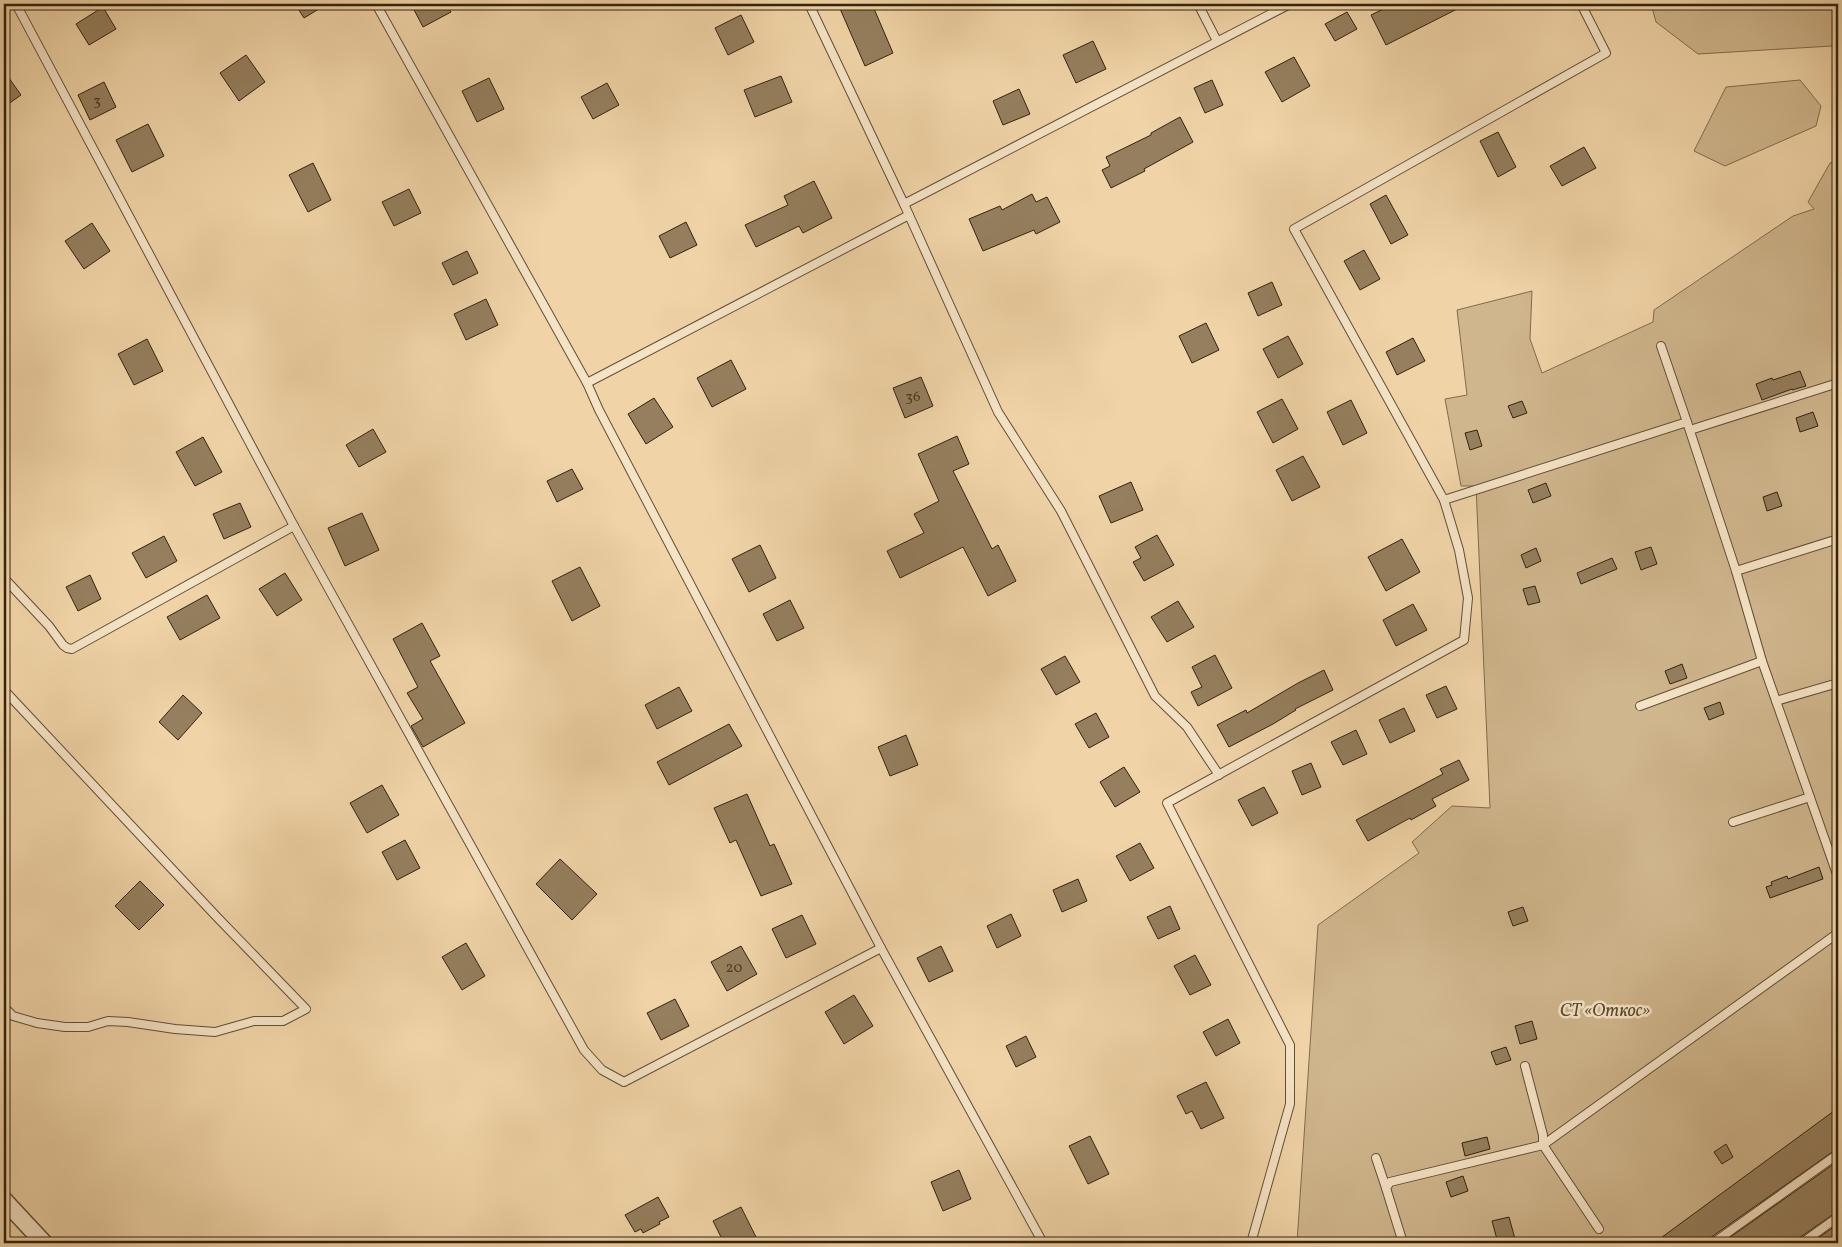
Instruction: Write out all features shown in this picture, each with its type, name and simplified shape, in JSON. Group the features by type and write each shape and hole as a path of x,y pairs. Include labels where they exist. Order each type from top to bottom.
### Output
{"street":[{"path":"4,1200 44,1243"}],"lane":[{"path":"16,4 294,526 584,1050 602,1070 624,1082 881,948"},
{"path":"376,4 588,383 600,410 881,948 1043,1243"},
{"path":"809,4 910,215 998,412 1061,511 1155,696 1187,727 1219,775"},
{"path":"1198,4 1217,41"},
{"path":"904,204 1290,4"},
{"path":"1250,1243 1290,1104 1290,1044 1167,803 1464,640 1468,598 1459,550 1444,500 1294,229 1606,53 1581,4"},
{"path":"588,383 910,215"},
{"path":"1662,346 1736,571 1762,661 1838,877"},
{"path":"1444,500 1838,383"},
{"path":"4,578 49,626 63,644 67,648 72,649 294,526"},
{"path":"1736,571 1838,539"},
{"path":"1640,706 1762,661"},
{"path":"1776,701 1838,683"},
{"path":"4,690 306,1009 283,1021 254,1020 215,1032 108,1021 88,1027 65,1027 37,1023 13,1016 4,1007"},
{"path":"1733,822 1810,797"},
{"path":"1386,1188 1390,1182 1543,1145 1838,933"},
{"path":"1525,1066 1543,1135 1543,1145 1599,1228"},
{"path":"1713,1243 1838,1154"},
{"path":"1376,1158 1403,1243"},
{"path":"1802,1243 1838,1217"}],"green space":[{"path":"1651,4 1838,4 1838,44 1832,46 1698,54 1656,22"},
{"path":"1800,80 1821,106 1816,126 1725,166 1694,151 1726,87"},
{"name":"СТ «Откос»","path":"1838,160 1838,1243 1297,1243 1318,925 1419,853 1412,842 1452,806 1490,808 1476,486 1461,486 1445,399 1467,395 1457,310 1532,291 1530,339 1542,373 1653,322 1654,310 1793,216 1814,209 1808,202 1830,163"}],"building":[{"path":"295,4 327,4 304,18"},
{"path":"411,4 446,4 451,12 423,27"},
{"path":"838,4 872,4 893,53 865,66"},
{"path":"1394,4 1467,4 1386,45 1371,15"},
{"path":"103,7 116,29 89,45 76,24"},
{"path":"1347,12 1357,29 1335,41 1325,24"},
{"path":"741,15 754,42 728,55 715,28"},
{"path":"1093,41 1106,69 1076,83 1063,55"},
{"path":"246,55 265,82 239,101 220,73"},
{"path":"1294,57 1310,86 1282,102 1265,72"},
{"path":"4,71 21,95 4,107"},
{"path":"781,76 792,102 755,117 744,90"},
{"path":"489,78 504,109 477,122 462,91"},
{"path":"1212,80 1223,105 1205,113 1194,88"},
{"path":"104,82 116,107 90,120 78,95"},
{"path":"607,83 619,105 593,119 581,97"},
{"path":"1019,89 1030,114 1003,125 993,101"},
{"path":"1180,117 1193,142 1144,169 1145,171 1111,188 1102,170 1110,166 1106,157 1151,135 1151,133"},
{"path":"148,124 164,156 132,172 116,140"},
{"path":"1498,132 1516,167 1498,177 1480,141"},
{"path":"1584,147 1596,168 1562,186 1550,166"},
{"path":"313,163 331,200 308,212 289,175"},
{"path":"814,181 832,218 803,233 799,226 756,247 745,225 788,205 784,196"},
{"path":"409,189 421,213 394,226 382,202"},
{"path":"1032,194 1036,202 1047,197 1060,222 1036,234 1034,230 983,251 969,219 1000,206 1002,210"},
{"path":"1386,195 1408,235 1391,244 1370,204"},
{"path":"686,222 697,245 670,258 659,236"},
{"path":"92,223 110,251 84,269 65,241"},
{"path":"1364,250 1380,279 1360,290 1344,261"},
{"path":"467,251 478,273 453,285 442,263"},
{"path":"1272,282 1282,305 1258,316 1248,293"},
{"path":"486,299 498,325 466,340 454,314"},
{"path":"1206,323 1219,350 1192,363 1179,336"},
{"path":"1288,336 1303,364 1278,378 1263,349"},
{"path":"1413,338 1425,361 1397,375 1386,352"},
{"path":"147,339 163,371 134,385 118,354"},
{"path":"731,360 746,389 712,407 697,378"},
{"path":"1800,371 1806,386 1762,400 1756,384"},
{"path":"921,377 933,406 905,418 893,388"},
{"path":"654,398 673,427 646,444 628,414"},
{"path":"1282,399 1298,429 1273,443 1257,412"},
{"path":"1351,400 1367,433 1343,445 1327,412"},
{"path":"1522,401 1527,413 1513,418 1508,406"},
{"path":"1813,412 1818,426 1800,432 1796,418"},
{"path":"373,429 386,452 359,467 346,445"},
{"path":"1477,430 1482,446 1470,450 1465,433"},
{"path":"957,436 969,464 953,471 992,549 998,545 1016,581 988,596 963,547 900,578 887,551 924,533 914,514 939,501 918,454"},
{"path":"203,437 222,472 195,486 176,452"},
{"path":"1303,456 1320,487 1292,501 1276,470"},
{"path":"572,469 583,489 557,502 547,481"},
{"path":"1131,482 1143,510 1111,523 1099,496"},
{"path":"1546,483 1551,496 1533,503 1528,490"},
{"path":"1777,492 1782,506 1767,511 1763,497"},
{"path":"240,503 251,527 224,539 213,514"},
{"path":"362,513 379,550 345,566 328,528"},
{"path":"1157,535 1174,565 1144,581 1133,562 1141,558 1135,547"},
{"path":"164,536 177,561 146,578 132,553"},
{"path":"1402,539 1420,572 1386,591 1368,557"},
{"path":"760,545 776,578 749,592 732,559"},
{"path":"1651,547 1657,564 1641,570 1635,552"},
{"path":"1536,548 1541,561 1526,568 1521,555"},
{"path":"1612,558 1617,569 1581,584 1577,573"},
{"path":"580,567 600,606 572,621 552,581"},
{"path":"285,573 302,600 277,616 259,589"},
{"path":"90,575 101,599 78,611 66,587"},
{"path":"1535,586 1540,602 1528,605 1523,589"},
{"path":"207,595 220,618 180,640 167,617"},
{"path":"790,600 804,628 777,641 763,614"},
{"path":"1178,601 1194,627 1167,642 1151,617"},
{"path":"1413,604 1427,630 1396,646 1383,620"},
{"path":"422,623 440,656 430,661 465,723 423,747 411,726 423,719 407,693 418,687 393,639"},
{"path":"1215,655 1232,688 1198,706 1191,692 1202,687 1192,667"},
{"path":"1065,656 1080,682 1056,695 1041,669"},
{"path":"1682,664 1687,678 1670,684 1665,671"},
{"path":"1324,670 1333,690 1295,709 1273,724 1229,747 1217,725 1246,710 1247,713"},
{"path":"1446,686 1457,709 1437,718 1426,695"},
{"path":"679,687 692,711 657,729 645,705"},
{"path":"183,695 202,713 178,740 159,722"},
{"path":"1720,702 1724,714 1709,720 1704,708"},
{"path":"1404,708 1415,731 1390,743 1379,720"},
{"path":"1096,713 1109,737 1089,748 1075,724"},
{"path":"729,724 742,746 669,785 657,762"},
{"path":"1356,730 1367,754 1343,765 1331,742"},
{"path":"906,735 918,765 890,776 878,747"},
{"path":"1459,760 1469,780 1432,799 1436,806 1368,841 1356,820 1443,774 1440,769"},
{"path":"1311,763 1321,787 1302,795 1292,771"},
{"path":"1124,767 1140,792 1115,807 1100,782"},
{"path":"382,785 399,815 367,833 350,803"},
{"path":"1264,787 1278,813 1252,826 1238,800"},
{"path":"747,794 770,846 774,844 792,884 761,896 736,840 730,843 714,808"},
{"path":"405,840 420,868 397,880 382,852"},
{"path":"1140,843 1154,868 1130,881 1116,856"},
{"path":"560,859 597,894 572,920 536,884"},
{"path":"1819,867 1823,879 1770,898 1766,887 1772,885 1771,882 1787,876 1788,879"},
{"path":"1078,879 1087,901 1062,912 1053,890"},
{"path":"140,881 164,905 139,930 115,906"},
{"path":"1170,906 1180,929 1158,939 1147,917"},
{"path":"1523,907 1528,921 1513,926 1508,912"},
{"path":"1011,914 1021,936 997,948 987,926"},
{"path":"802,915 816,944 786,958 772,929"},
{"path":"466,943 485,976 462,990 442,957"},
{"path":"741,946 757,974 727,991 711,962"},
{"path":"941,946 953,971 929,982 917,958"},
{"path":"1195,955 1211,985 1190,995 1174,966"},
{"path":"854,995 873,1026 844,1044 825,1012"},
{"path":"675,999 689,1026 661,1040 647,1013"},
{"path":"1228,1019 1240,1043 1216,1056 1203,1032"},
{"path":"1532,1021 1537,1039 1520,1044 1515,1026"},
{"path":"1026,1036 1036,1057 1016,1067 1006,1046"},
{"path":"1506,1047 1511,1060 1496,1065 1491,1052"},
{"path":"1206,1082 1224,1118 1201,1129 1192,1111 1186,1114 1177,1096"},
{"path":"1838,1108 1838,1148 1710,1238 1707,1243 1654,1243"},
{"path":"1090,1136 1109,1174 1088,1184 1069,1146"},
{"path":"1487,1137 1490,1149 1465,1156 1462,1143"},
{"path":"1726,1144 1733,1157 1722,1164 1714,1152"},
{"path":"1838,1161 1838,1211 1799,1238 1796,1243 1722,1243"},
{"path":"959,1170 971,1199 943,1211 931,1182"},
{"path":"1463,1176 1468,1191 1451,1197 1446,1182"},
{"path":"658,1197 669,1217 643,1233 641,1229 635,1232 625,1215"},
{"path":"741,1207 759,1243 724,1243 713,1221"},
{"path":"1509,1217 1515,1239 1498,1243 1492,1221"},
{"path":"1838,1224 1838,1243 1811,1243"}]}
